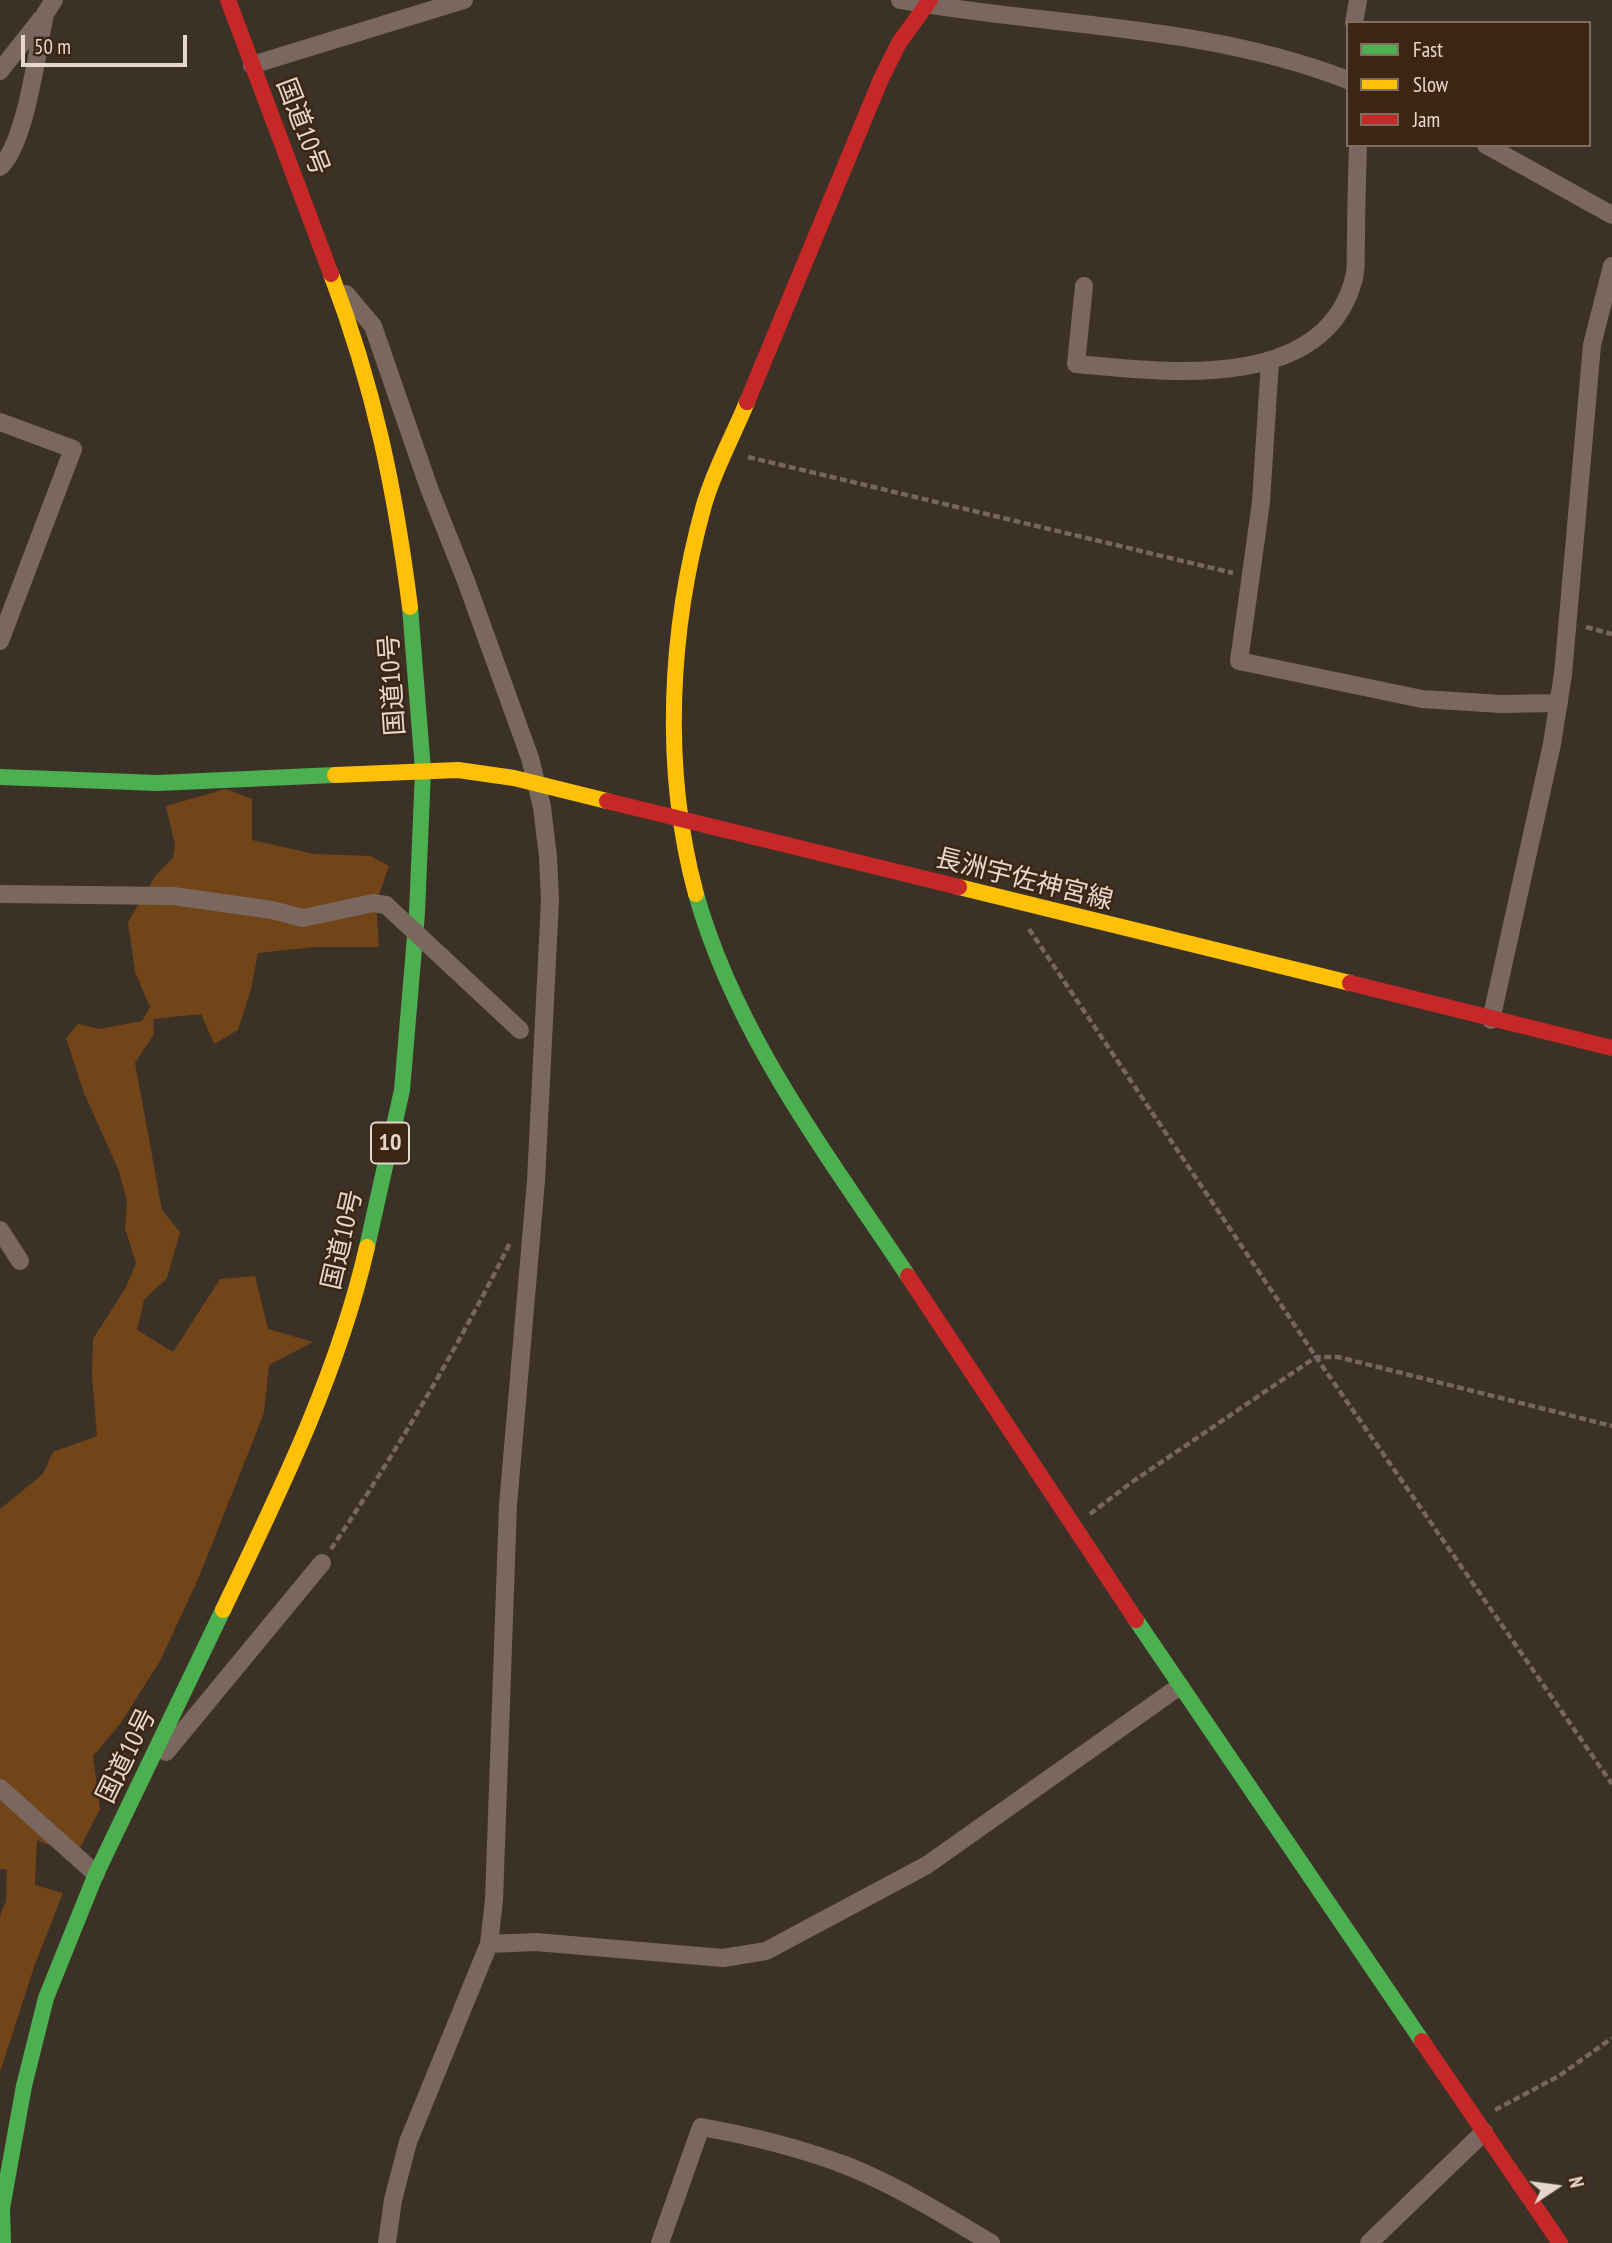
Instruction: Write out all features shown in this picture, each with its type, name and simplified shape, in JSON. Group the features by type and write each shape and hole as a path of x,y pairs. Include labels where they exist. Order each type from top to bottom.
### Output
{"main road":[{"name":"国道10号","path":"3,2243 2,2208 24,2086 43,2011 96,1874 266,1521 340,1346 356,1296 402,1090 417,913 423,770 416,650 397,504 372,395 332,276 228,0"},
{"path":"927,2 899,43 881,79 724,451 705,503 681,603 673,760 680,820 711,936 729,988 756,1042 920,1296 1180,1686 1560,2243"},
{"name":"長洲宇佐神宮線","path":"0,777 61,783 423,770 480,772 537,783 1612,1048"}],"street":[{"path":"252,65 464,0"},
{"path":"900,0 1234,45 1304,62 1346,79"},
{"path":"1354,21 1357,0"},
{"path":"0,71 49,7"},
{"path":"0,167 8,160 18,138 49,7"},
{"path":"1084,286 1076,364 1184,373 1270,361 1319,334 1340,311 1355,278 1358,147"},
{"path":"1490,147 1612,215"},
{"path":"1491,1020 1546,777 1559,703 1592,345 1612,266"},
{"path":"332,276 373,326 429,488 467,580 537,783 545,826 550,890 530,1251 508,1505 494,1900 489,1944 408,2141 393,2200 387,2243"},
{"path":"1270,361 1261,502 1239,661 1422,699 1501,704 1559,703"},
{"path":"0,422 73,449 0,641"},
{"path":"0,894 173,896 272,909 303,918 373,903 386,905 542,1052"},
{"path":"0,1230 20,1261"},
{"path":"143,1780 321,1563"},
{"path":"489,1944 536,1942 723,1958 766,1951 927,1865 1180,1686"},
{"path":"0,1788 96,1874"},
{"path":"1369,2243 1479,2125"},
{"path":"660,2243 701,2127 756,2137 852,2168 915,2199 991,2243"}],"path":[{"path":"724,451 1249,577"},
{"path":"1568,622 1612,634"},
{"path":"1011,902 1316,1357 1612,1784"},
{"path":"321,1563 368,1494 470,1324 513,1236"},
{"path":"1075,1526 1132,1482 1316,1357 1338,1357 1612,1426"},
{"path":"1479,2125 1541,2087 1612,2038"}],"shaded area":[{"path":"226,789 252,799 252,840 314,854 371,856 389,866 376,903 379,947 315,947 258,953 251,989 238,1030 214,1044 201,1014 153,1019 154,1034 135,1063 162,1210 180,1232 167,1278 144,1300 137,1330 173,1352 220,1279 255,1276 268,1329 313,1342 269,1365 264,1413 199,1577 160,1661 120,1724 93,1756 100,1809 76,1856 37,1840 35,1885 63,1893 34,1967 0,2072 0,1916 6,1901 7,1870 0,1869 0,1509 43,1474 53,1452 97,1436 92,1376 93,1339 126,1287 136,1263 125,1228 127,1202 119,1171 84,1093 66,1038 78,1024 99,1029 142,1021 150,1007 135,972 128,922 156,875 173,858 175,845 166,806"}],"traffic: fast":[{"path":"367,1247 402,1090 417,913 423,770 410,607"},
{"path":"0,777 158,783 335,775"},
{"path":"696,894 713,946 759,1045 816,1139 908,1276"},
{"path":"3,2243 2,2208 24,2086 46,1998 96,1874 223,1610"},
{"path":"1136,1620 1422,2041"}],"traffic: slow":[{"path":"331,274 359,357 381,439 410,607"},
{"path":"696,894 685,847 674,749 677,650 692,552 704,505 718,466 747,402"},
{"path":"335,775 458,770 514,778 607,801"},
{"path":"959,887 1350,983"},
{"path":"223,1610 286,1477 323,1387 355,1294 367,1247"}],"traffic: jam":[{"path":"228,0 331,274"},
{"path":"747,402 881,79 899,43 930,0"},
{"path":"607,801 959,887"},
{"path":"1350,983 1612,1048"},
{"path":"908,1276 1136,1620"},
{"path":"1422,2041 1560,2243"}]}
